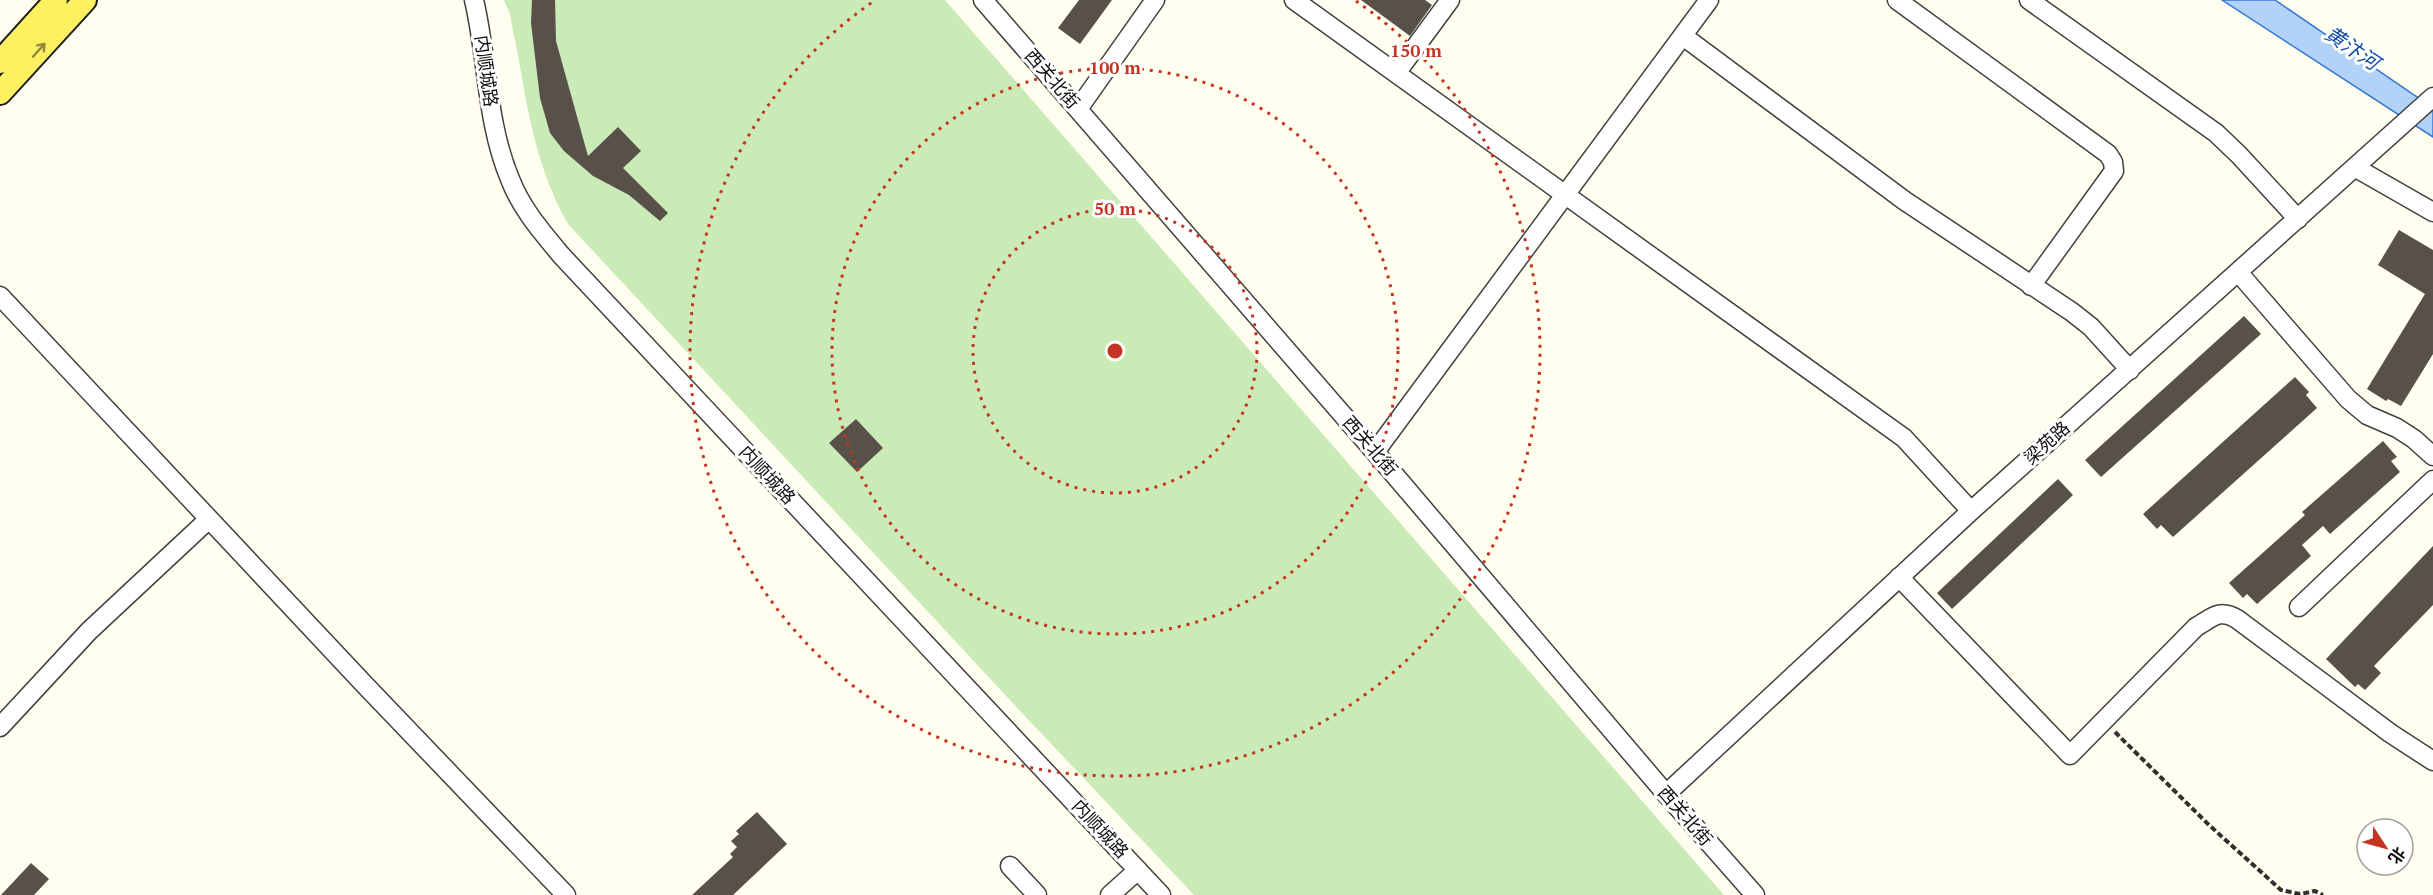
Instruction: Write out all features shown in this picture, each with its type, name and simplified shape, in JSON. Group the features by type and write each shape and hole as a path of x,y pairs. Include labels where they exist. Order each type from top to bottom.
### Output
{"main road":[{"path":"0,62 56,0"},
{"path":"0,93 85,0"}],"street":[{"name":"内顺城路","path":"474,0 492,118 509,178 535,224 569,264 1161,895"},
{"name":"西关北街","path":"983,0 1755,895"},
{"path":"1078,109 1155,0"},
{"path":"1294,0 1904,438 1971,511"},
{"path":"1397,72 1450,0"},
{"path":"1375,452 1709,0"},
{"path":"1897,0 2108,154 2113,162 2114,171 2031,286"},
{"path":"2029,0 2216,134 2239,154 2298,219"},
{"path":"1683,36 1905,201 2057,301 2084,322 2130,370"},
{"name":"梁苑路","path":"1666,794 1971,511 2433,97"},
{"path":"2362,162 2433,212"},
{"path":"2238,272 2348,399 2367,415 2397,428 2414,439 2433,456"},
{"path":"0,296 566,895"},
{"path":"2299,607 2433,480"},
{"path":"0,727 89,631 209,519"},
{"path":"1899,577 2070,755 2196,627 2221,613 2228,614 2390,733 2433,761"},
{"path":"1010,866 1037,895"},
{"path":"1110,895 1138,870"}],"path":[{"path":"2103,721 2209,825 2281,890 2300,894 2315,891 2323,895"}],"green space":[{"path":"504,0 945,0 1724,895 1194,895 568,224 544,171 529,116 510,14"}],"water":[{"path":"2222,0 2275,0 2433,108 2433,137"}],"building":[{"path":"532,0 555,0 556,41 588,156 618,127 641,151 623,168 668,213 660,221 629,195 593,176 564,151 550,133 540,98 531,23"},
{"path":"1079,0 1112,0 1080,44 1058,28"},
{"path":"1361,0 1425,0 1432,5 1410,36"},
{"path":"2399,230 2433,250 2433,354 2401,406 2388,399 2386,401 2367,389 2425,294 2378,265"},
{"path":"2244,316 2261,334 2101,477 2085,460"},
{"path":"2295,377 2309,392 2306,395 2317,408 2173,537 2161,525 2157,529 2143,514"},
{"path":"856,419 883,448 857,472 829,443"},
{"path":"2383,441 2397,457 2391,461 2400,472 2330,534 2323,526 2302,545 2311,556 2257,604 2247,594 2243,598 2229,583 2305,515 2302,512"},
{"path":"2058,479 2073,495 1952,609 1937,593"},
{"path":"2433,546 2433,605 2374,666 2381,673 2365,690 2358,684 2355,687 2326,659"},
{"path":"757,812 787,844 733,895 692,895 733,857 730,854 737,847 731,841 739,834 736,831"},
{"path":"31,863 49,879 34,895 1,895"}],"water label":[{"name":"黄汴河","path":"2352,48"}]}
